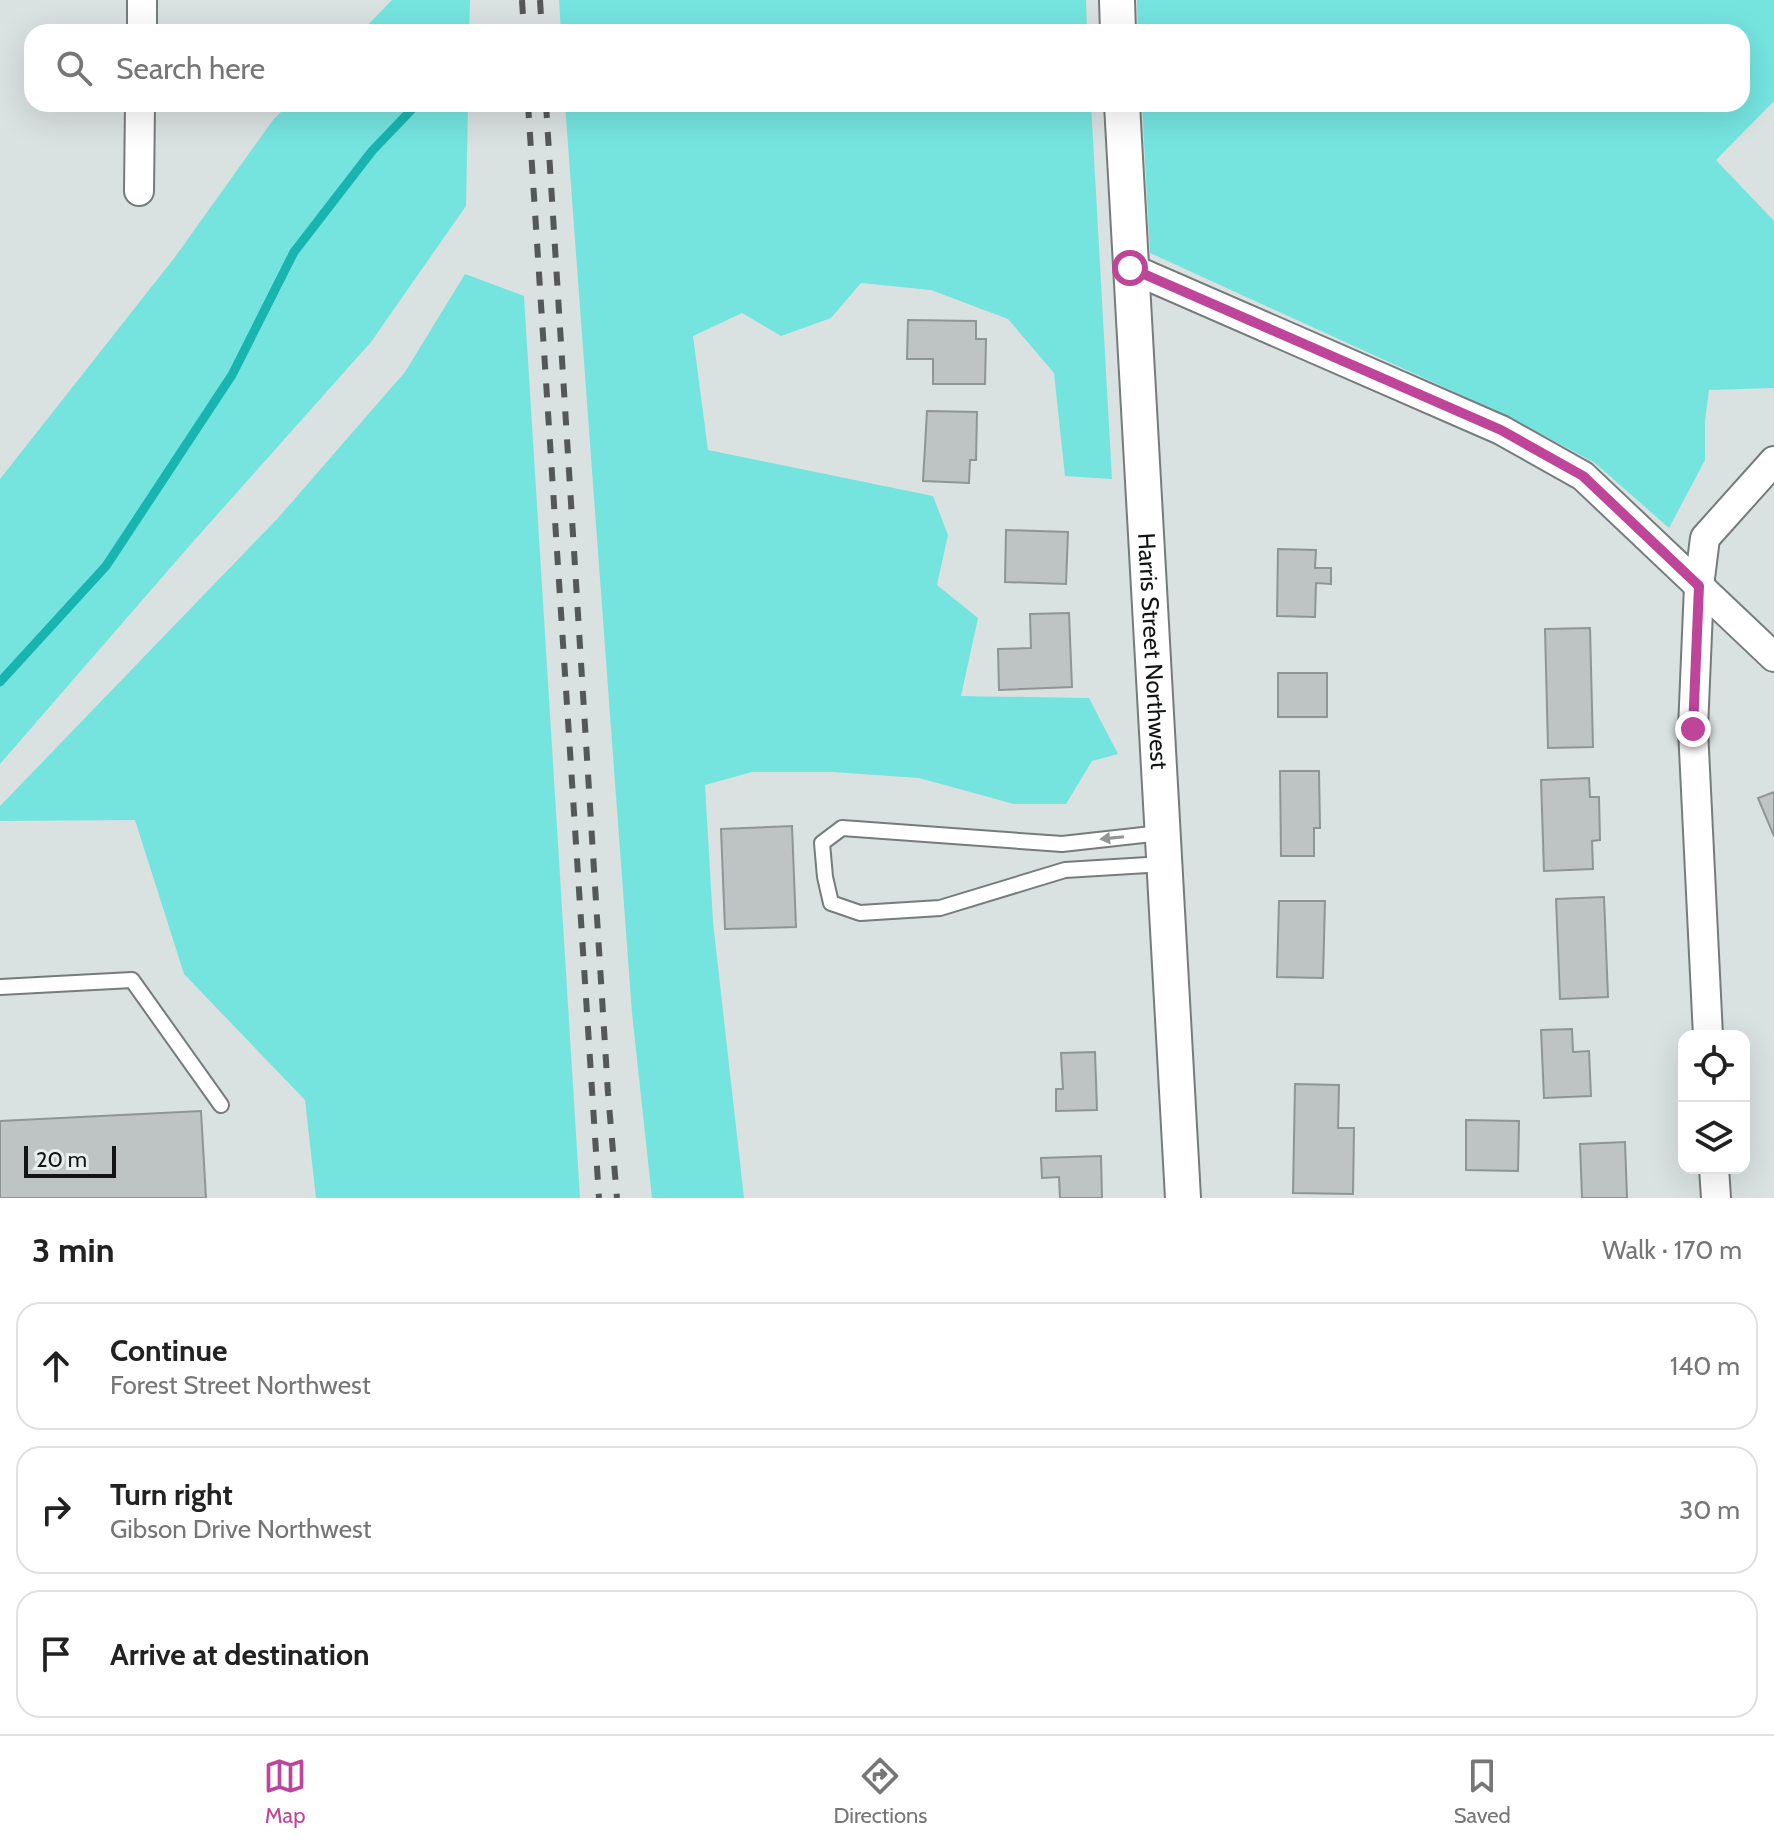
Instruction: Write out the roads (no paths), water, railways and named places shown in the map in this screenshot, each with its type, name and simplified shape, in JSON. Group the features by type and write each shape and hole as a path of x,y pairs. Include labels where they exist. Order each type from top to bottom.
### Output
{"street":[{"path":"142,0 142,24"},
{"path":"1117,0 1118,24"},
{"path":"139,191 140,112"},
{"name":"Harris Street Northwest","path":"1122,112 1183,1198"},
{"path":"1130,268 1515,438 1583,476 1774,657"},
{"path":"1708,1030 1693,729 1699,586 1705,538 1774,461"},
{"path":"1714,1174 1716,1198"}],"lane":[{"path":"842,828 1163,849 1065,870 940,908 860,913 831,903 822,843 842,828"},
{"path":"1062,844 1065,870"},
{"path":"0,987 132,980 221,1105"}],"waterway":[{"path":"0,682 106,566 232,375 294,252 372,151 409,112"}],"railway":[{"path":"522,0 524,24"},
{"path":"540,0 542,24"},
{"path":"529,112 599,1198"},
{"path":"547,112 617,1198"}]}
